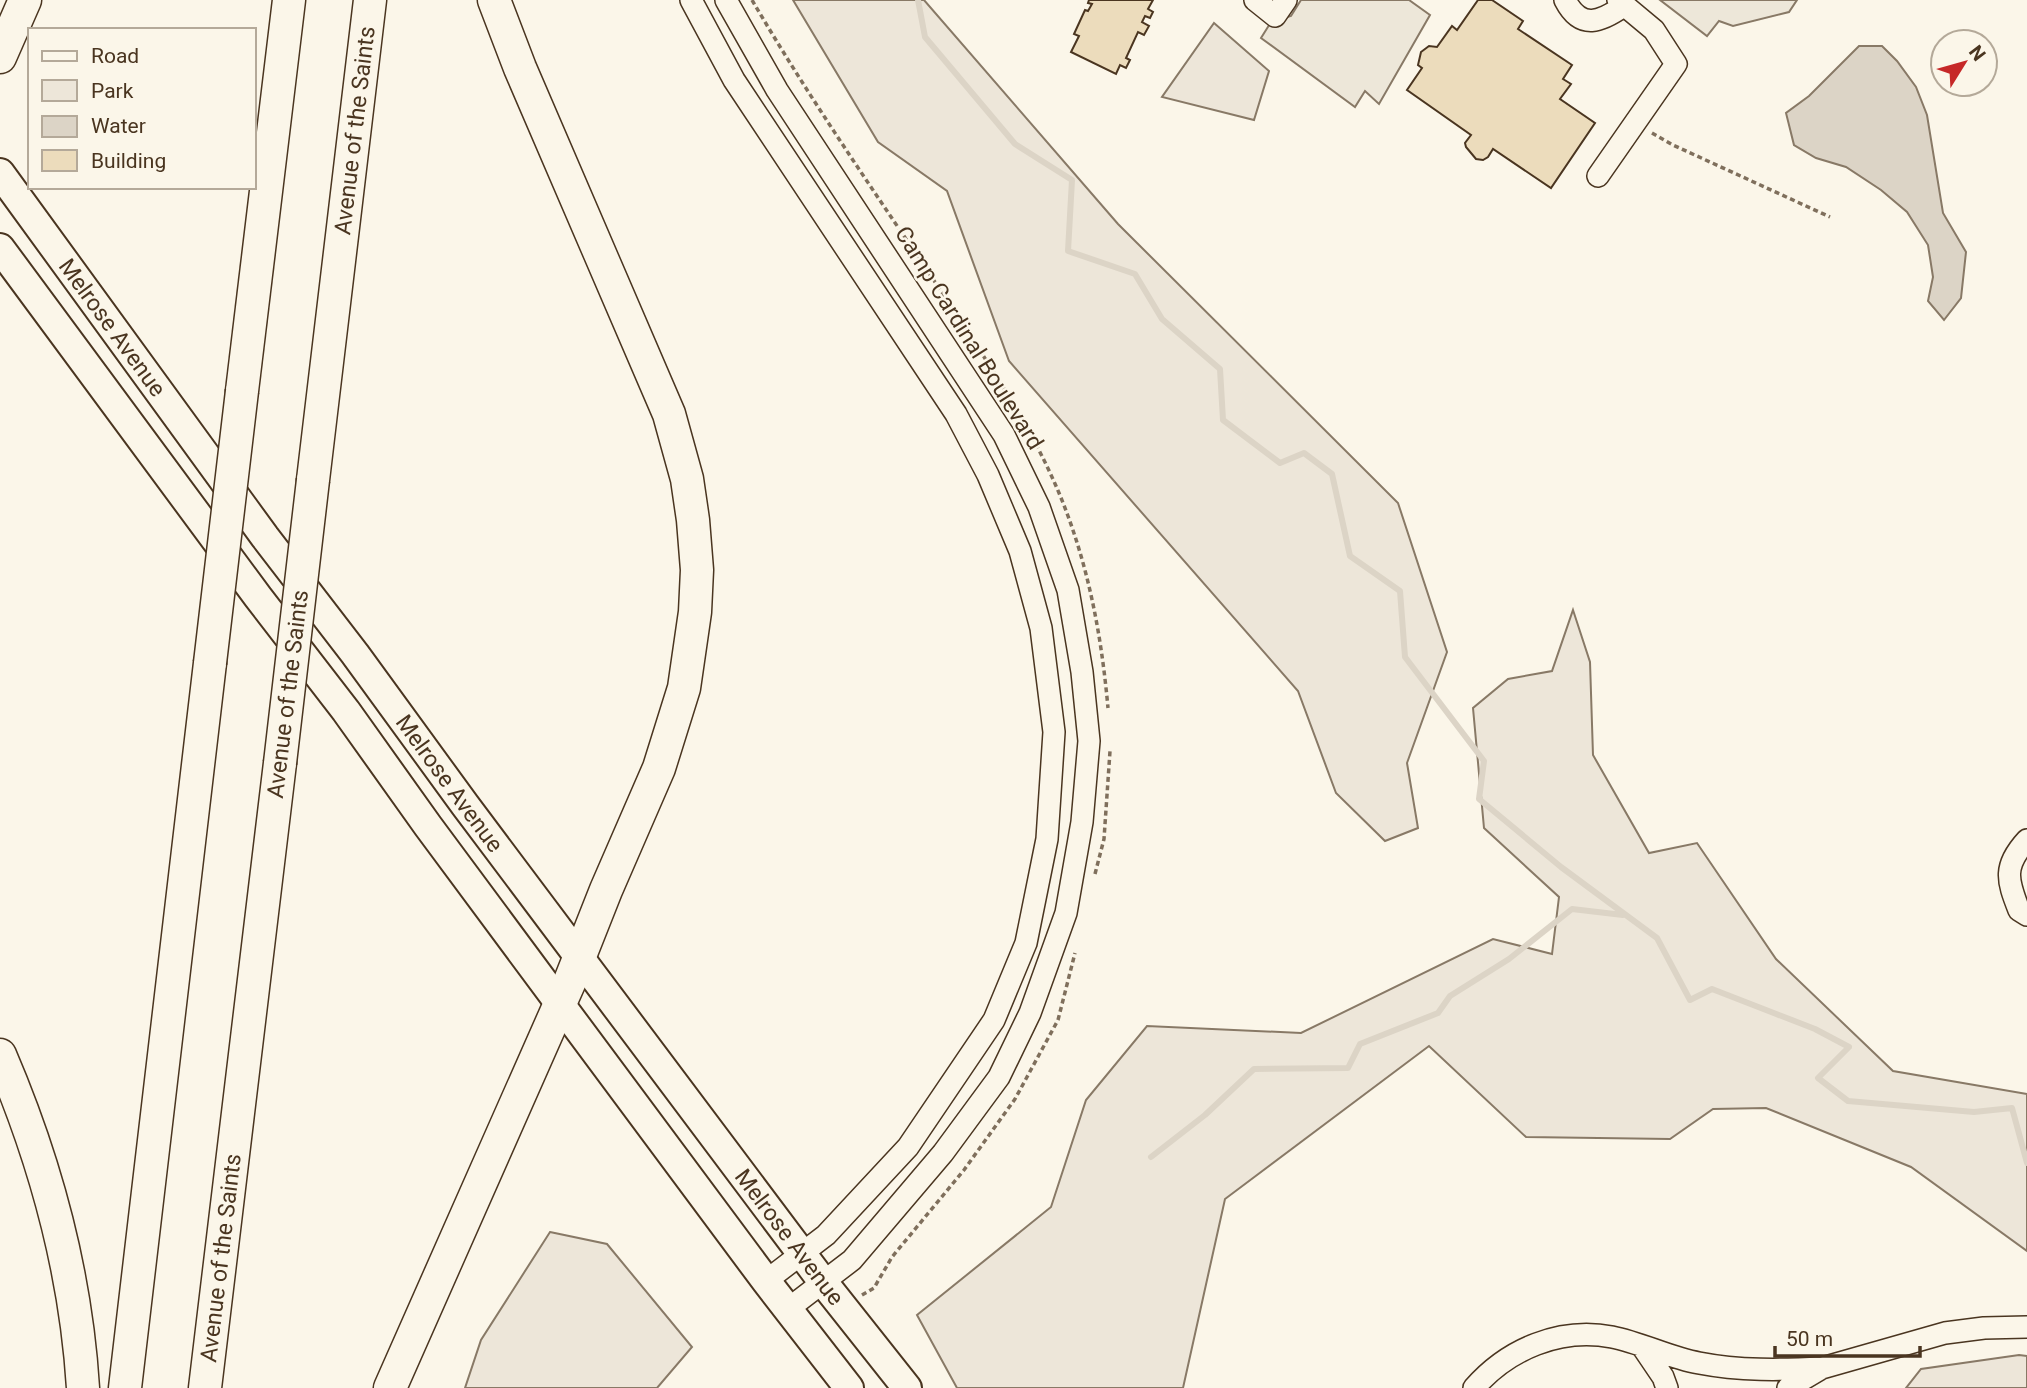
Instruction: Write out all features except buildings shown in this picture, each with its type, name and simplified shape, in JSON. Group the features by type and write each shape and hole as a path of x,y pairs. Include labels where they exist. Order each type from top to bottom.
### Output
{"highway":[{"path":"0,57 25,0"},
{"path":"125,1388 289,0"},
{"name":"Avenue of the Saints","path":"205,1388 370,0"},
{"path":"390,1388 580,958 659,768 684,688 695,612 693,520 687,478 669,414 525,80 494,0"},
{"path":"0,1055 33,1140 61,1242 75,1316 83,1388"}],"main road":[{"name":"Melrose Avenue","path":"0,173 265,537 822,1282 907,1388"},
{"name":"Melrose Avenue","path":"0,248 258,597 346,711 428,826 766,1281 849,1388"}],"street":[{"path":"691,0 734,80 956,414 988,475 1020,551 1041,628 1054,732 1048,839 1026,943 995,1020 908,1147 826,1235 766,1281"},
{"name":"Camp Cardinal Boulevard","path":"726,0 777,90 1004,435 1040,507 1068,590 1082,672 1088,741 1082,822 1066,913 1030,1013 999,1077 943,1153 852,1260 788,1309"},
{"path":"1255,0 1275,16 1286,0"},
{"path":"1565,0 1572,14 1586,21 1604,19 1621,3 1654,30 1676,64 1598,176"},
{"path":"2027,840 2015,854 2007,873 2019,910 2027,915"},
{"path":"1474,1388 1490,1371 1534,1344 1558,1337 1584,1334 1613,1337 1697,1363 1767,1370 1822,1368 1945,1333 1984,1328 2027,1327"},
{"path":"1642,1346 1667,1388"},
{"path":"1788,1388 1822,1368"}],"path":[{"path":"752,0 784,54 985,358 1031,435 1068,514 1091,589 1104,662 1109,717"},
{"path":"1635,124 1674,145 1830,217"},
{"path":"1094,878 1104,839 1111,744"},
{"path":"866,1292 873,1288 892,1257 964,1170 1015,1099 1058,1020 1077,942"}],"green space":[{"path":"793,0 924,0 1118,224 1398,503 1447,652 1407,763 1418,828 1385,841 1336,793 1298,691 1009,361 947,191 878,142"},
{"path":"1214,23 1269,71 1254,120 1162,97"},
{"path":"1573,610 1590,662 1593,755 1649,853 1697,843 1776,959 1893,1071 2027,1094 2027,1251 1911,1167 1766,1108 1713,1109 1670,1139 1526,1137 1429,1046 1225,1199 1183,1388 957,1388 917,1315 1051,1207 1086,1100 1147,1026 1301,1033 1493,939 1552,954 1559,897 1484,828 1473,708 1508,679 1552,671"},
{"path":"550,1232 607,1244 692,1347 657,1388 465,1388 481,1340"},
{"path":"2027,1356 2027,1388 1906,1388 1921,1369"}],"shaded area":[{"path":"1301,0 1409,0 1430,15 1379,104 1365,91 1355,107 1261,38 1271,22 1291,16"},
{"path":"1660,0 1797,0 1789,12 1733,26 1719,21 1707,36"}],"water":[{"path":"1859,46 1882,46 1897,61 1916,87 1927,115 1943,213 1966,252 1961,298 1944,320 1928,301 1933,277 1928,245 1907,212 1881,190 1846,167 1816,158 1794,145 1786,113 1809,96"}],"waterway":[{"path":"918,0 925,37 1015,144 1072,180 1068,251 1135,274 1162,319 1220,369 1223,420 1280,463 1304,453 1332,474 1350,556 1400,591 1405,657 1484,761 1479,799 1561,867 1657,938 1690,1000 1712,989 1815,1029 1849,1047 1818,1078 1848,1101 1974,1112 2012,1108 2027,1163"},
{"path":"1151,1157 1205,1115 1254,1069 1348,1068 1360,1044 1438,1013 1450,996 1509,959 1572,909 1623,915"}]}
